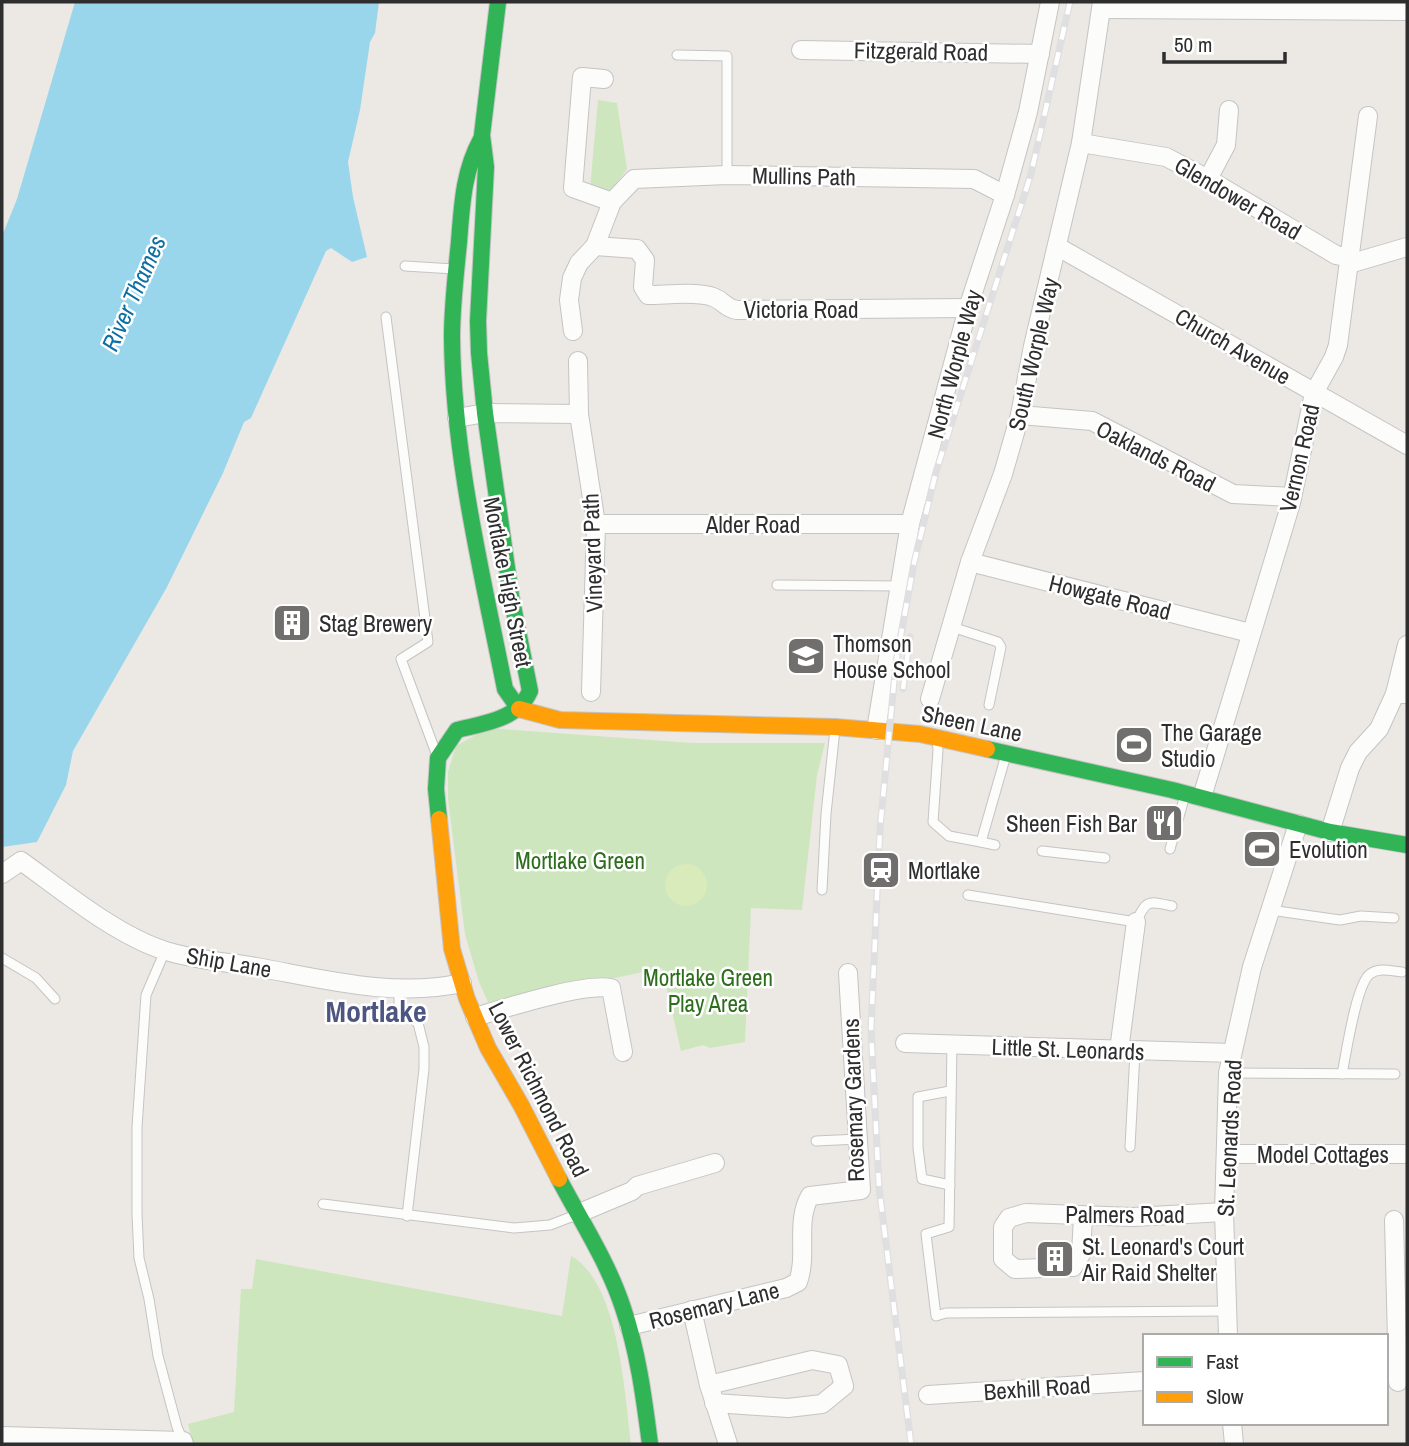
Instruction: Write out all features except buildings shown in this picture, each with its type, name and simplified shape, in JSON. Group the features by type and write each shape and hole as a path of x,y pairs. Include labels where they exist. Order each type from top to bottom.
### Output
{"main road":[{"name":"Mortlake High Street","path":"482,135 470,159 456,269 452,337 457,418 476,540 505,689 519,709 530,691 511,596 485,414 478,321 486,167 482,135 498,2"},
{"path":"438,758 457,730 519,709"},
{"name":"Sheen Lane","path":"519,709 560,720 835,727 937,737 981,744 1007,753 1194,795 1329,832 1407,845"},
{"name":"Lower Richmond Road","path":"438,758 436,789 450,939 462,983 488,1048 601,1254 629,1326 641,1379 650,1444"}],"street":[{"name":"North Worple Way","path":"876,730 910,524 968,308 1005,195 1028,112 1050,2"},
{"path":"1102,5 1407,11"},
{"name":"South Worple Way","path":"930,698 970,562 1003,474 1020,415 1033,346 1080,143 1102,5"},
{"name":"Fitzgerald Road","path":"801,50 1040,54"},
{"path":"572,331 569,300 572,278 579,263 595,246 612,202 573,188 582,77 604,79"},
{"path":"1208,179 1226,145 1229,110"},
{"name":"Vernon Road","path":"1194,795 1250,633 1292,498 1314,393 1338,345 1368,116"},
{"name":"Glendower Road","path":"1080,143 1166,157 1349,261"},
{"name":"Mullins Path","path":"612,202 634,179 727,175 974,179 1005,195"},
{"name":"Victoria Road","path":"595,246 637,249 645,260 643,287 648,295 709,295 727,308 737,310 968,308"},
{"name":"Church Avenue","path":"1058,247 1407,445"},
{"path":"1349,261 1407,247"},
{"name":"Vineyard Path","path":"578,361 579,414 596,524 591,692"},
{"path":"457,418 485,414 579,414"},
{"name":"Oaklands Road","path":"1020,415 1092,421 1233,494 1292,498"},
{"name":"Alder Road","path":"596,524 910,524"},
{"name":"Howgate Road","path":"970,562 1250,633"},
{"path":"1329,832 1342,787 1358,752 1378,729 1401,694 1407,645"},
{"name":"St. Leonards Road","path":"1228,1334 1224,1212 1228,1073 1252,967 1298,824"},
{"name":"Ship Lane","path":"2,874 21,861 112,925 165,951 343,982 427,989 462,983"},
{"path":"1127,1051 1136,922"},
{"name":"Rosemary Gardens","path":"798,1282 803,1268 803,1217 805,1204 810,1196 862,1190 848,973"},
{"path":"475,1017 601,986 611,988 623,1052"},
{"name":"Little St. Leonards","path":"905,1043 1232,1053"},
{"name":"Model Cottages","path":"1239,1154 1407,1154"},
{"path":"577,1214 632,1191 637,1186 715,1163"},
{"name":"Palmers Road","path":"1083,1217 1081,1254 1073,1267 1014,1269 1003,1259 1003,1227 1009,1218 1026,1213 1133,1217 1224,1212"},
{"path":"1394,1220 1397,1382"},
{"name":"Rosemary Lane","path":"629,1326 786,1288 798,1282"},
{"path":"692,1310 711,1394 727,1444"},
{"path":"812,1360 838,1365 844,1386 821,1404 788,1408 711,1394 812,1360"},
{"name":"Bexhill Road","path":"929,1395 1143,1381"},
{"path":"1232,1425 1234,1444"},
{"path":"2,1436 77,1442 184,1443"}],"lane":[{"path":"677,55 727,56 727,175"},
{"path":"405,266 456,269"},
{"path":"386,317 428,642 401,659 438,758"},
{"path":"777,585 900,586"},
{"path":"952,626 998,642 1001,647 989,705"},
{"path":"822,890 835,727"},
{"path":"937,737 933,822 949,836 995,845"},
{"path":"981,842 1007,753"},
{"path":"1170,849 1194,795"},
{"path":"1042,851 1105,858"},
{"path":"968,895 1136,922 1144,904 1150,902 1172,906"},
{"path":"1270,910 1340,919 1361,916 1394,918"},
{"path":"165,951 146,995 137,1127 137,1214 139,1258 158,1356 184,1443"},
{"path":"2,958 36,978 55,999"},
{"path":"1342,1074 1361,985 1371,972 1402,972"},
{"path":"399,988 399,1010 418,1023 424,1047 424,1069 407,1216"},
{"path":"951,1045 949,1227 926,1234 936,1316 946,1313 1226,1311"},
{"path":"1127,1051 1130,1147"},
{"path":"1228,1073 1395,1074"},
{"path":"950,1091 918,1097 918,1148 922,1179 950,1185"},
{"path":"816,1141 858,1139"},
{"path":"323,1204 514,1228 550,1224 577,1214"}],"green space":[{"path":"598,100 617,103 627,169 608,194 590,189"},
{"name":"Mortlake Green","path":"488,728 692,743 825,743 817,775 802,910 751,908 745,1042 710,1048 703,1045 681,1051 662,968 505,1001 488,1002 479,982 465,934 448,799 448,772 456,746"},
{"path":"686,864 701,870 707,885 701,900 686,906 671,900 665,885 671,870"},
{"path":"571,1256 587,1270 600,1289 609,1314 622,1370 631,1444 193,1444 188,1424 234,1412 241,1289 252,1289 256,1259 562,1316"}],"water":[{"name":"River Thames","path":"75,2 379,2 348,162 367,257 352,262 331,248 326,251 251,418 244,422 223,473 167,587 73,751 66,785 37,842 2,847 2,236 17,199"}],"railway":[{"path":"911,1444 879,1187 871,1029 880,829 896,662 914,563 936,472 1031,174 1070,2"},
{"path":"903,689 910,637"}],"traffic: fast":[{"path":"439,819 436,789 438,758 457,730 509,714 524,701 530,691 511,596 479,353 478,321 486,167 482,135 498,2"},
{"path":"481,139 470,164 463,202 453,313 454,382 457,426 478,558 505,689 519,709"},
{"path":"987,749 1172,790 1330,832 1407,845"},
{"path":"559,1179 602,1258 623,1308 637,1358 650,1444"}],"traffic: slow":[{"path":"519,709 560,720 835,727 920,734 987,749"},
{"path":"439,819 452,949 467,999 488,1048 559,1179"}],"place":[{"name":"Stag Brewery","path":"292,623"},
{"name":"Thomson House School","path":"806,656"},
{"name":"The Garage Studio","path":"1134,745"},
{"name":"Sheen Fish Bar","path":"1164,823"},
{"name":"Evolution","path":"1262,849"},
{"name":"Mortlake","path":"881,870"},
{"name":"St. Leonard's Court Air Raid Shelter","path":"1055,1259"}],"district":[{"name":"Mortlake","path":"376,1011"}],"park label":[{"name":"Mortlake Green Play Area","path":"708,990"}]}
